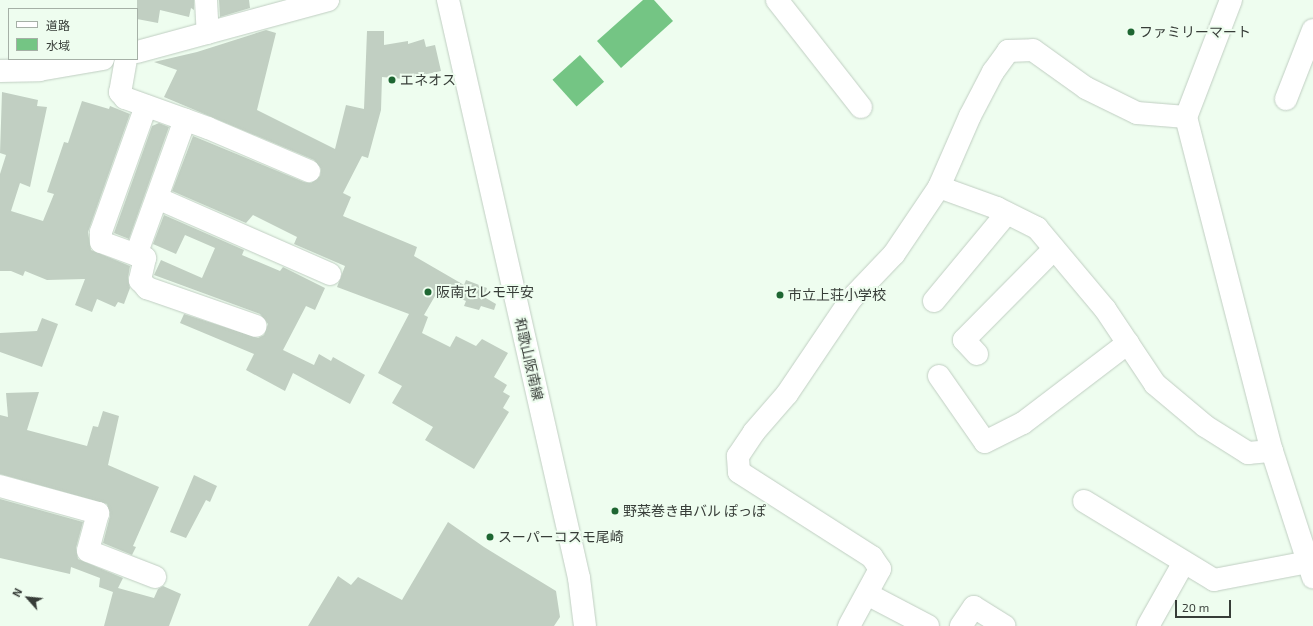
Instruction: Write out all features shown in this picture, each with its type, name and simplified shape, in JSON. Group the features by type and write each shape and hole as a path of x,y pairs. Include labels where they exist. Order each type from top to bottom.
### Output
{"street":[{"path":"206,0 208,33"},
{"path":"138,52 328,0"},
{"name":"和歌山阪南線","path":"448,0 579,578 585,626"},
{"path":"777,0 861,107"},
{"path":"1084,501 1214,580 1311,569 1272,450 1186,117 1231,0"},
{"path":"1286,99 1313,30"},
{"path":"850,626 880,569 872,557 739,472 738,456 754,432 787,394 851,299 894,254 939,187 970,116 993,72 1008,51 1033,50 1086,88 1138,113 1186,117"},
{"path":"0,71 39,70 97,60"},
{"path":"126,60 121,95 309,172"},
{"path":"146,106 100,237 103,244 136,255 146,261 140,280 144,286 256,326"},
{"path":"136,255 185,120"},
{"path":"939,187 1007,213 1037,228 1105,308 1155,384 1204,426 1248,453 1272,450"},
{"path":"156,198 330,274"},
{"path":"934,301 1007,213"},
{"path":"977,354 964,340 1054,249"},
{"path":"939,376 984,442 1023,423 1128,343"},
{"path":"0,486 98,513 88,551 155,577"},
{"path":"1148,626 1184,562"},
{"path":"867,594 928,626"},
{"path":"961,626 974,607 1004,626"}],"water":[{"path":"643,0 654,0 673,21 621,68 597,41"},
{"path":"580,55 604,82 577,107 553,80"}],"building":[{"path":"137,0 194,0 194,10 191,8 189,17 160,10 158,23 138,19"},
{"path":"219,0 249,0 250,8 220,17"},
{"path":"266,30 276,33 257,110 335,149 346,105 364,109 367,31 384,31 384,45 408,41 408,44 424,39 426,47 435,45 441,71 404,79 382,77 381,110 368,158 362,156 343,193 351,197 343,216 417,247 414,256 464,285 466,280 487,288 484,297 496,304 494,310 481,306 479,310 464,306 466,301 439,289 424,315 428,317 422,333 450,347 456,336 476,346 482,339 508,353 494,377 507,385 503,392 510,396 503,408 509,412 474,469 425,440 433,427 392,403 402,386 378,373 409,314 337,287 345,266 294,244 297,237 253,215 246,223 172,191 193,136 304,182 311,183 320,176 321,169 314,160 164,97 177,70 154,62 197,52"},
{"path":"2,92 38,100 37,106 47,107 30,187 20,183 11,211 43,221 54,194 47,192 64,142 68,143 82,101 109,109 110,106 130,114 88,232 91,250 130,266 128,278 130,288 124,304 118,302 115,307 97,299 92,312 75,305 85,279 47,280 25,271 23,276 11,271 0,271 0,174 6,155 0,153"},
{"path":"159,123 169,127 129,239 114,233 152,126"},
{"path":"164,215 244,250 242,255 280,271 283,267 325,288 315,310 306,306 283,350 314,365 319,354 331,361 333,357 365,375 350,404 293,373 285,391 246,370 254,354 180,323 184,314 258,338 264,335 268,324 260,314 154,275 161,260 202,278 215,248 185,235 176,254 153,244"},
{"path":"42,318 58,324 42,367 0,352 0,333 37,331"},
{"path":"39,392 27,430 87,446 93,426 98,427 103,411 119,416 108,465 159,487 133,546 136,547 132,555 103,543 110,516 107,504 0,474 0,415 8,417 6,393"},
{"path":"194,475 217,486 210,502 206,500 186,538 170,532"},
{"path":"0,499 83,522 76,548 78,559 123,578 118,588 154,598 158,589 163,586 181,594 169,626 104,626 113,592 99,587 100,578 71,567 70,574 0,558"},
{"path":"448,522 484,547 556,591 560,617 554,626 308,626 338,576 351,585 358,577 402,600"}],"place":[{"name":"ファミリーマート","path":"1131,32"},
{"name":"エネオス","path":"392,80"},
{"name":"阪南セレモ平安","path":"428,292"},
{"name":"市立上荘小学校","path":"780,295"},
{"name":"野菜巻き串バル ぽっぽ","path":"615,511"},
{"name":"スーパーコスモ尾崎","path":"490,537"}]}
